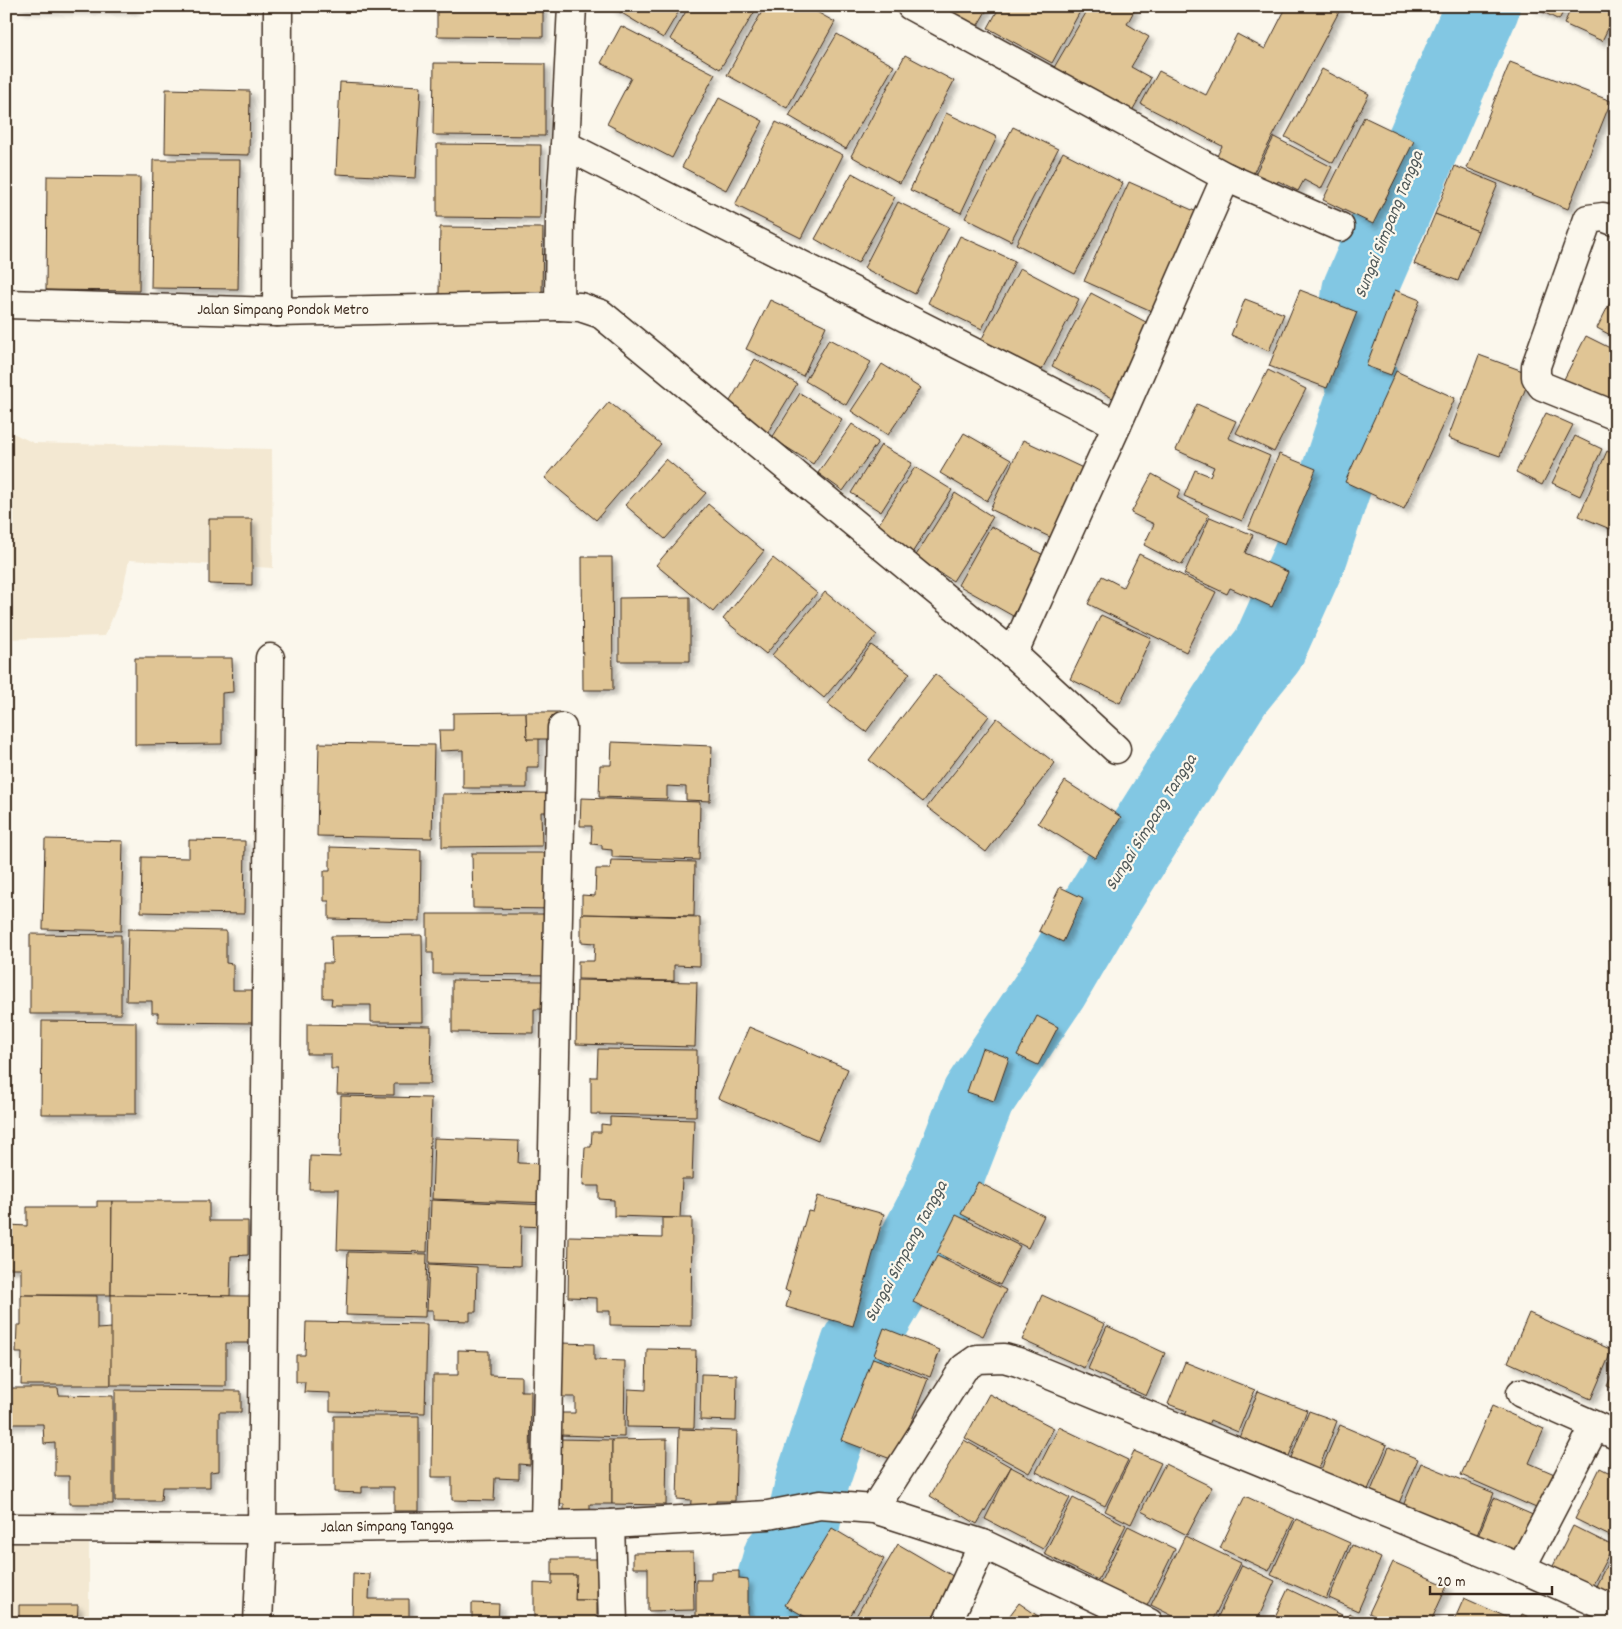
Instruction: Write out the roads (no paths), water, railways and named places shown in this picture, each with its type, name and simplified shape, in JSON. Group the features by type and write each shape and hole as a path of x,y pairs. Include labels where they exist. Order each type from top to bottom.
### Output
{"street":[{"path":"277,312 278,6"},
{"path":"559,306 560,219 572,6"},
{"path":"911,6 1226,177 1340,228"},
{"path":"565,145 1117,425"},
{"path":"1014,654 1226,177"},
{"path":"1610,220 1588,219 1536,366 1536,377 1542,386 1616,416"},
{"name":"Jalan Simpang Pondok Metro","path":"6,304 277,312 559,306 580,307 601,314 1014,654 1116,749"},
{"path":"258,1623 262,1529 270,658"},
{"path":"545,1525 562,728"},
{"path":"874,1509 964,1368 978,1359 1004,1358 1018,1362 1521,1568 1616,1611"},
{"path":"1520,1393 1606,1431 1521,1568"},
{"name":"Jalan Simpang Tangga","path":"6,1528 262,1529 610,1524 768,1515 820,1505 874,1509 983,1544 1149,1623"},
{"path":"610,1524 613,1623"},
{"path":"947,1623 983,1544"}],"waterway":[{"name":"Sungai Simpang Tangga","path":"762,1623 780,1557 801,1533 813,1479 858,1345 898,1277 938,1200 978,1097 1052,987 1106,895 1235,691 1268,650 1312,552 1364,396 1353,341 1359,291 1483,6"}]}
